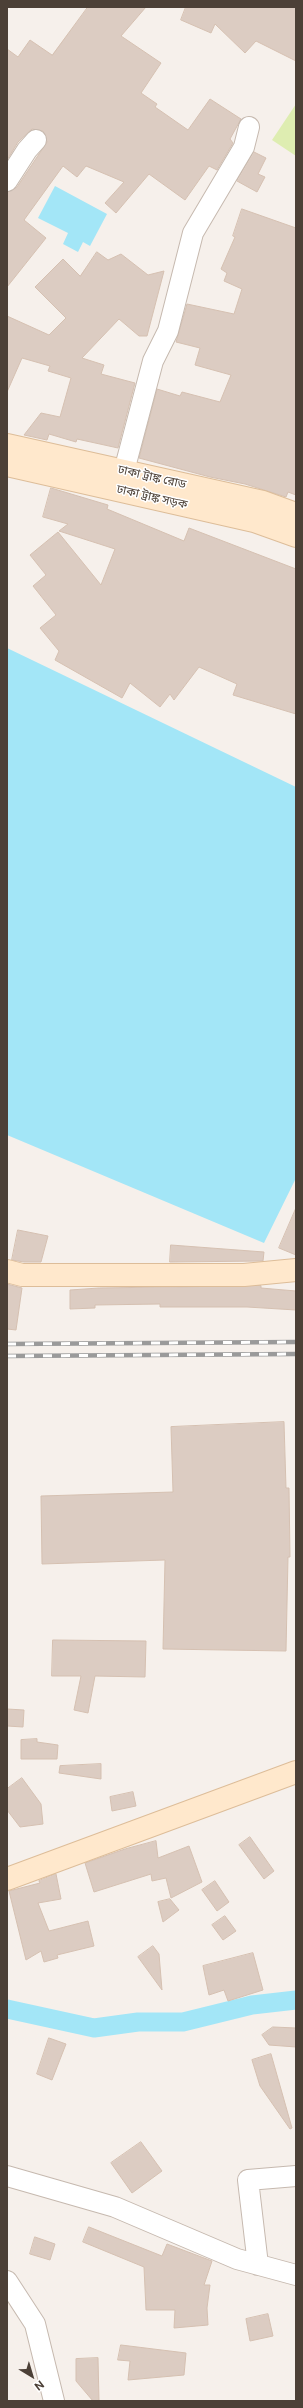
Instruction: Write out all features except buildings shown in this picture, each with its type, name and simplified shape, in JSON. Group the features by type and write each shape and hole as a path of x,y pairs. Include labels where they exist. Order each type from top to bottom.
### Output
{"main road":[{"name":"ঢাকা ট্রাঙ্ক রোড","path":"7,445 263,502 296,514"},
{"name":"ঢাকা ট্রাঙ্ক সড়ক","path":"7,465 254,521 296,536"},
{"path":"7,1271 22,1275 244,1275 296,1270"},
{"path":"7,1879 296,1772"}],"street":[{"path":"124,471 153,361 168,331 193,232 244,147 249,127"},
{"path":"7,181 27,150 36,140"},
{"path":"7,2176 115,2207 237,2259 296,2275"},
{"path":"258,2265 248,2180 296,2176"},
{"path":"7,2282 35,2324 54,2401"}],"green space":[{"path":"296,104 296,156 272,140"}],"water":[{"path":"55,186 107,214 90,246 83,242 78,252 63,244 68,233 38,218"},
{"path":"7,648 296,787 296,1178 264,1243 7,1135"}],"waterway":[{"path":"7,2009 94,2028 138,2022 183,2022 252,2005 296,2000"}],"railway":[{"path":"7,1344 296,1342"},
{"path":"7,1356 296,1354"}]}
